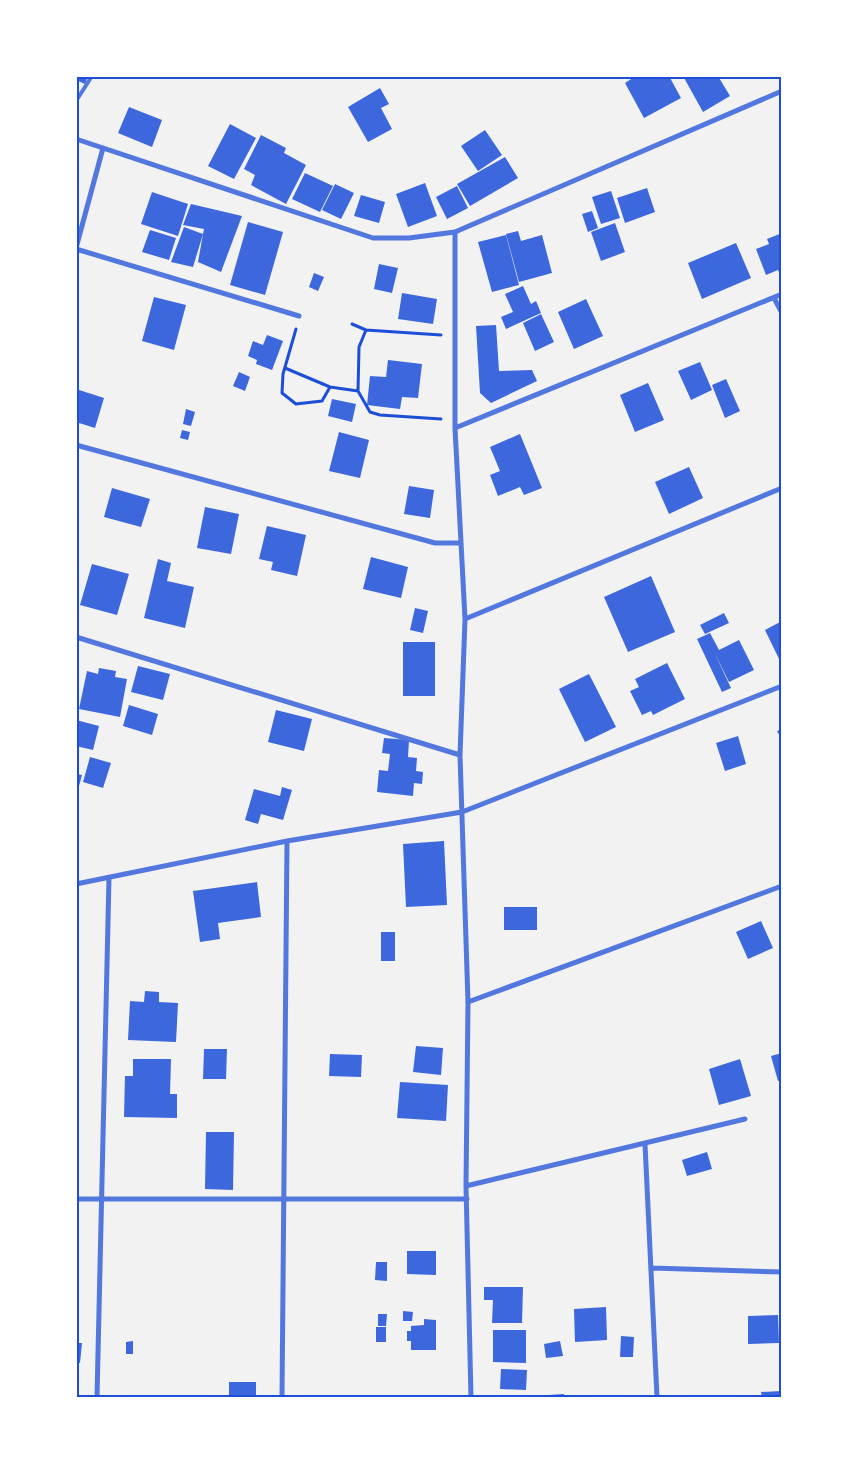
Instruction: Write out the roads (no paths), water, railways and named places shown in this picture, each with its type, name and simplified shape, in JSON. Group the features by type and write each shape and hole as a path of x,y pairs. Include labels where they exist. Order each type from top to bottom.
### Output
{"street":[{"path":"76,139 373,238 409,238 455,232 782,91"},
{"path":"103,148 76,248 299,316"},
{"path":"455,232 454,420 465,619 460,754 468,1002 466,1186 471,1397"},
{"path":"455,428 782,294"},
{"path":"774,298 782,313"},
{"path":"76,445 435,543 460,543"},
{"path":"465,619 782,488"},
{"path":"76,637 460,754"},
{"path":"76,884 287,841 462,812 782,686"},
{"path":"282,1397 287,841"},
{"path":"97,1397 110,878"},
{"path":"468,1002 782,886"},
{"path":"466,1186 745,1119"},
{"path":"645,1144 657,1397"},
{"path":"76,1199 467,1199"},
{"path":"652,1268 782,1272"}],"lane":[{"path":"76,101 92,76"}]}
